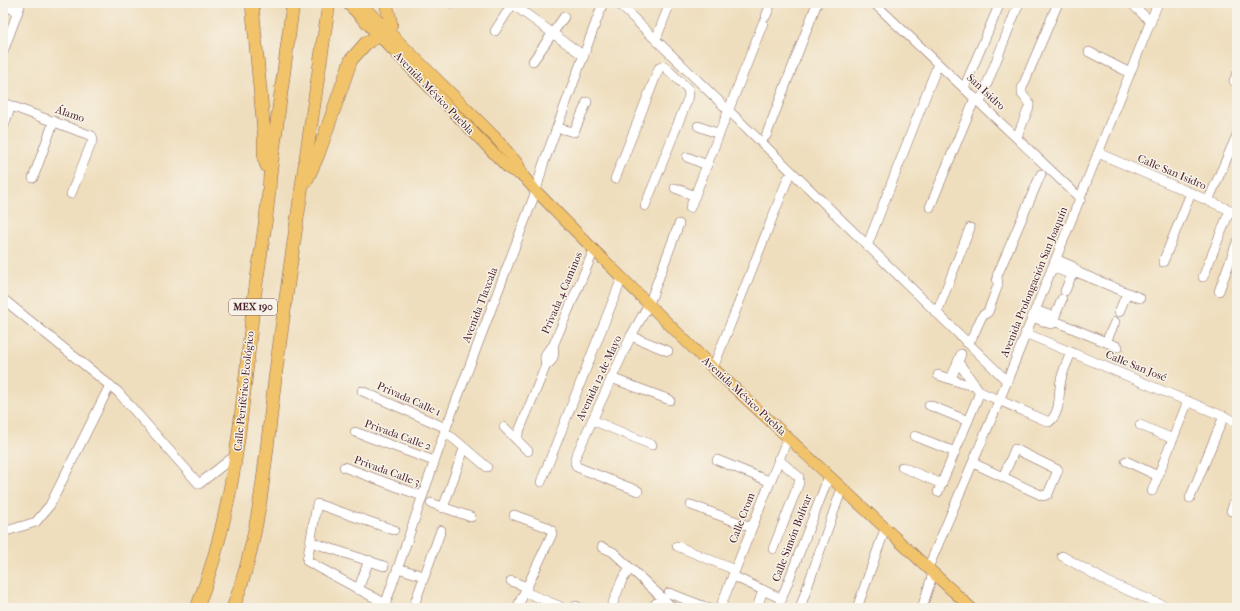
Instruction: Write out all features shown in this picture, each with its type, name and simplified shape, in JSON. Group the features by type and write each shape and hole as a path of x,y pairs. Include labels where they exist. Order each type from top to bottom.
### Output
{"highway":[{"path":"252,3 264,132 264,158 270,175"},
{"name":"Calle Periférico Ecológico","path":"197,608 212,570 226,517 237,454 255,292 268,204 270,175 293,3"},
{"name":"MEX 190","path":"233,608 241,586 258,518 300,195 329,3"},
{"path":"300,195 318,155 351,60 366,43 384,34 391,24 386,3"}],"main road":[{"name":"Avenida México Puebla","path":"348,3 384,34"},
{"name":"Avenida México Puebla","path":"360,3 384,34 509,169 524,177 594,250 713,368 930,570 966,606"}],"street":[{"path":"495,31 512,3 584,56"},
{"path":"656,39 670,3"},
{"path":"690,208 771,3"},
{"path":"766,136 817,3"},
{"name":"San Isidro","path":"874,3 1081,199"},
{"path":"964,88 1000,3"},
{"path":"930,207 978,100 1019,3"},
{"path":"1016,138 1029,107 1029,103 1022,94 1022,88 1058,3"},
{"path":"1131,3 1151,22"},
{"name":"Avenida Prolongación San Joaquín","path":"922,608 931,561 999,401 1025,333 1081,199 1158,3"},
{"path":"3,6 19,7 3,52"},
{"name":"Avenida Tlaxcala","path":"385,606 402,569 422,496 434,461 536,191 543,165 584,56 600,6"},
{"path":"621,6 1007,381"},
{"path":"533,61 554,34 564,17"},
{"path":"1088,52 1130,73"},
{"path":"867,246 938,64"},
{"path":"615,179 659,68 664,66 688,89 689,96 645,206"},
{"path":"675,76 683,66"},
{"path":"558,128 574,132 587,102"},
{"path":"3,128 7,104"},
{"name":"Álamo","path":"7,104 92,136 93,139 71,194"},
{"path":"32,178 54,121"},
{"path":"698,126 719,134"},
{"path":"1208,201 1237,135"},
{"name":"Calle San Isidro","path":"1098,153 1233,212"},
{"path":"687,157 707,164"},
{"path":"966,342 972,338 982,316 988,312 998,285 997,276 1041,174"},
{"path":"713,368 788,178"},
{"path":"675,188 695,196"},
{"path":"1163,262 1191,193"},
{"path":"1203,277 1233,212"},
{"name":"Avenida 12 de Mayo","path":"638,491 577,467 575,458 631,336 649,304 679,224"},
{"path":"935,312 938,310 970,228"},
{"path":"1219,291 1237,242"},
{"name":"Privada 4 Caminos","path":"516,439 546,365 551,363 554,357 553,346 594,250"},
{"path":"1054,263 1140,298"},
{"path":"1054,321 1075,272"},
{"path":"541,482 622,278"},
{"path":"1119,312 1127,293"},
{"path":"3,299 118,392 198,484 237,454"},
{"path":"1034,313 1118,347"},
{"path":"1106,342 1115,322"},
{"name":"Calle San José","path":"1025,333 1237,422"},
{"path":"631,336 668,351"},
{"path":"938,375 977,388 999,401 1049,422 1052,420 1060,398 1060,380 1071,352"},
{"path":"902,466 940,488 968,421 977,388 960,358 951,380"},
{"path":"611,378 670,400"},
{"path":"3,532 36,522 50,505 110,385"},
{"name":"Privada Calle 1","path":"362,392 445,431 464,449 487,467"},
{"path":"1152,490 1188,401"},
{"path":"928,405 968,421"},
{"path":"1190,498 1224,416"},
{"path":"592,420 652,445"},
{"path":"1140,425 1173,439"},
{"path":"504,427 528,451"},
{"name":"Privada Calle 2","path":"355,432 434,461"},
{"path":"915,436 955,452"},
{"name":"Calle Crom","path":"720,608 769,481 788,437"},
{"path":"443,508 464,449"},
{"path":"973,463 1003,477 1045,496 1058,470 1015,449 1003,477"},
{"path":"773,549 799,477 778,459"},
{"path":"717,460 769,481"},
{"path":"1126,461 1158,476"},
{"name":"Privada Calle 3","path":"344,467 422,496"},
{"name":"Calle Simón Bolívar","path":"780,604 829,476"},
{"path":"800,608 842,488"},
{"path":"1231,511 1237,495"},
{"path":"431,503 471,517"},
{"path":"385,606 308,561 317,504 394,530"},
{"path":"691,506 752,527"},
{"path":"514,515 551,530 552,534 517,608"},
{"path":"857,608 886,529"},
{"path":"413,608 423,576 441,530"},
{"path":"311,542 384,566"},
{"path":"677,546 734,573 763,590 780,604"},
{"path":"602,547 613,552 673,608"},
{"path":"1062,556 1108,582 1169,608"},
{"path":"358,590 369,560"},
{"path":"402,569 423,576"},
{"path":"611,608 622,580 630,569"},
{"path":"511,581 558,606"},
{"path":"757,608 763,590"},
{"path":"669,593 708,608"}]}
